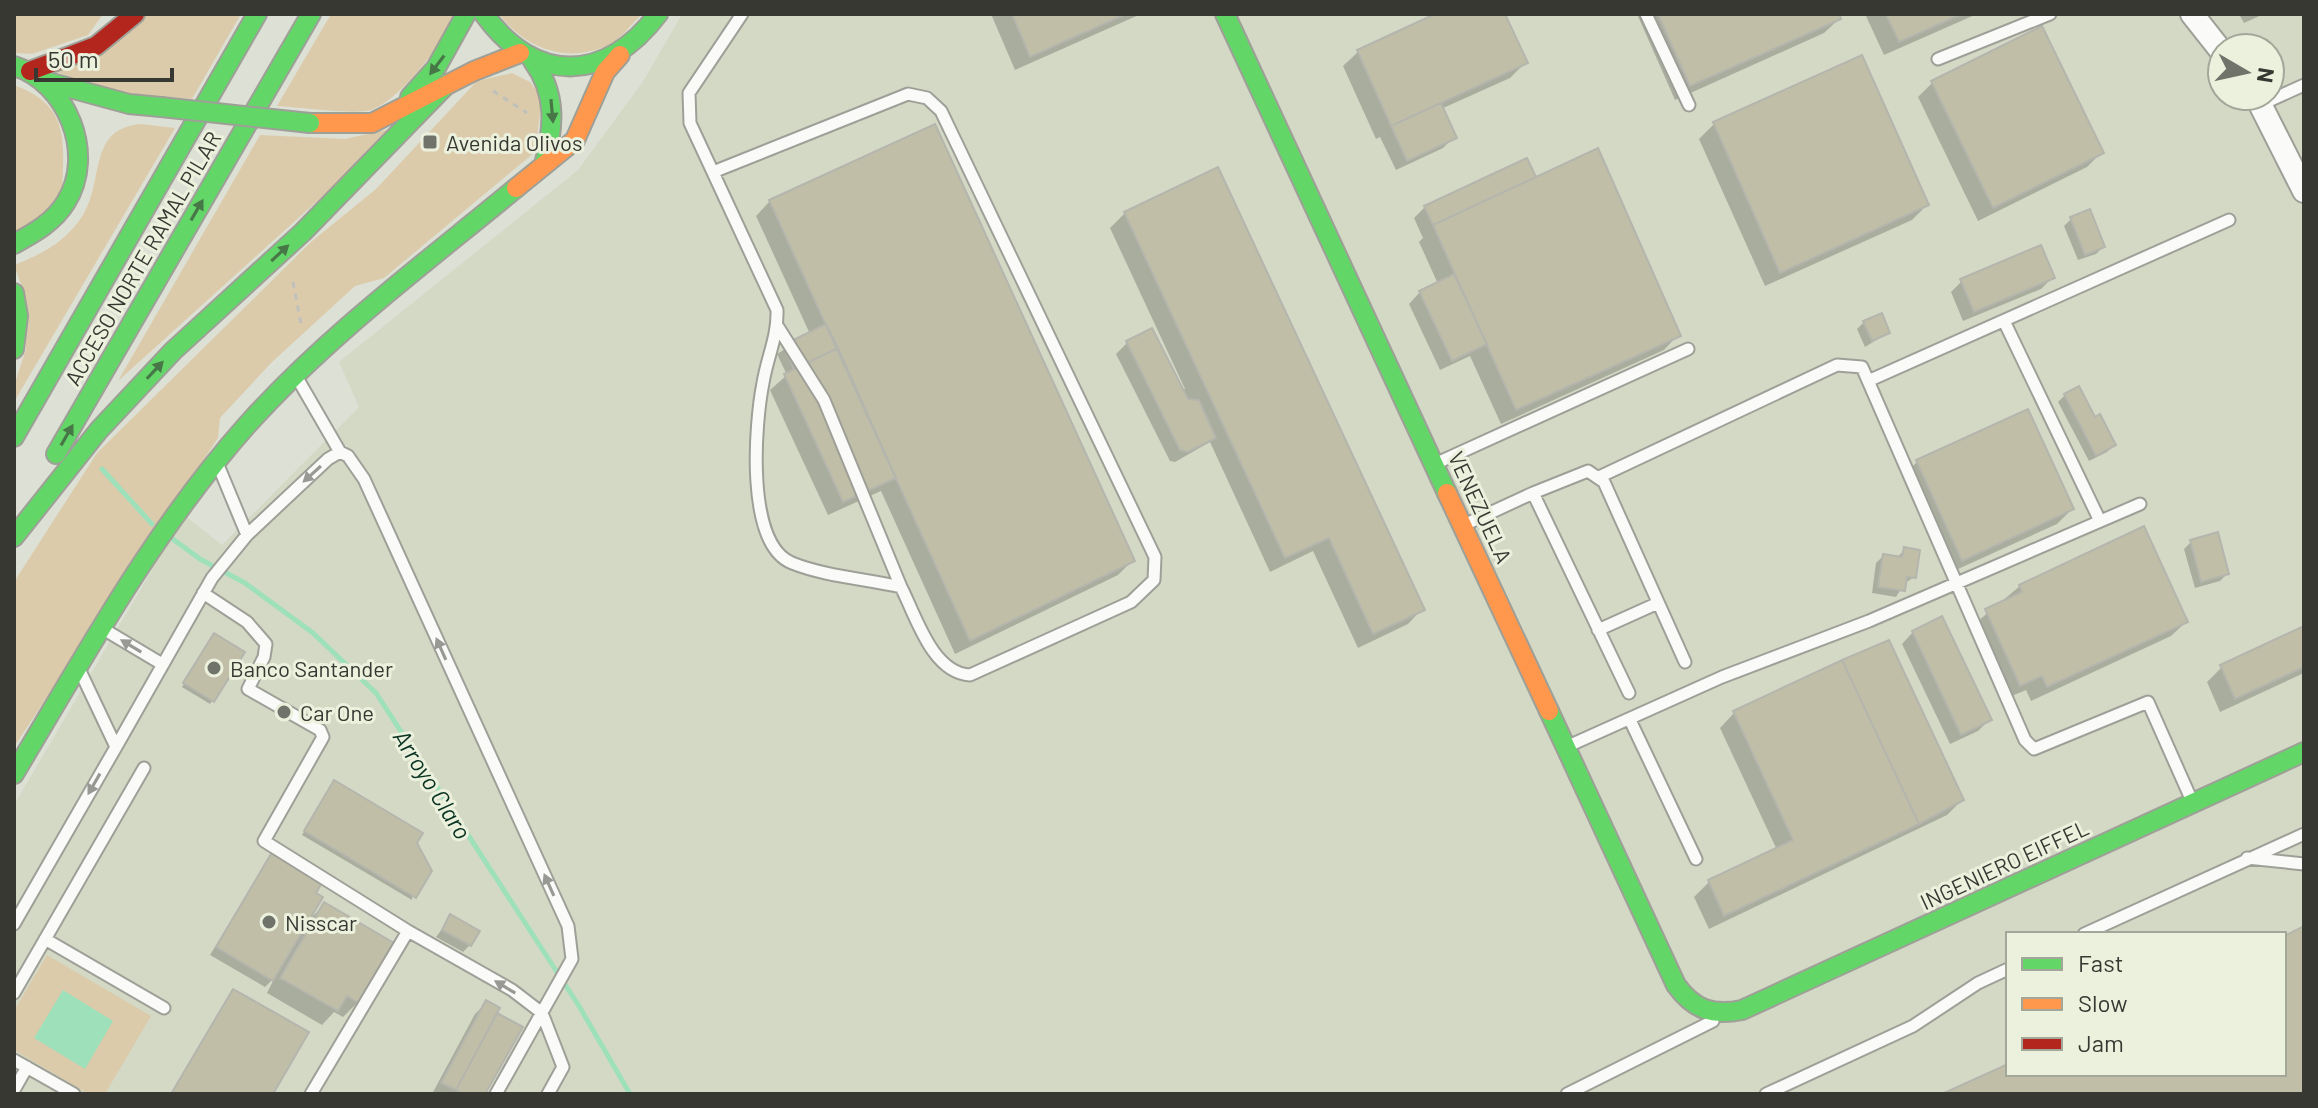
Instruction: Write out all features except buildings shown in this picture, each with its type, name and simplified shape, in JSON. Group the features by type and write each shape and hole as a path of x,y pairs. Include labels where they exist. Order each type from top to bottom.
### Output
{"main road":[{"path":"22,68 96,46 135,14"},
{"name":"ACCESO NORTE RAMAL PILAR","path":"14,437 257,14"},
{"name":"ACCESO NORTE RAMAL PILAR","path":"14,526 311,14"},
{"path":"399,110 436,68 466,14"},
{"path":"484,14 500,37 541,70 552,99 554,123 544,165"},
{"path":"14,774 137,568 184,501 217,462 321,348 575,140 605,72 648,30 658,14"},
{"name":"VENEZUELA","path":"1225,14 1676,985 1685,999 1703,1013"},
{"path":"22,68 48,82 129,104 310,123 372,123 447,84 526,57 572,69 620,55"},
{"path":"14,244 40,232 61,212 75,185 80,156 73,123 48,82"},
{"path":"14,537 99,430 173,351 333,200 447,84"},
{"path":"80,156 102,122 129,104"},
{"path":"14,293 18,316 14,349"},
{"name":"INGENIERO EIFFEL","path":"1703,1013 1723,1015 1742,1010 2304,752"}],"street":[{"path":"2192,14 2206,32"},
{"path":"2265,112 2304,191"}],"lane":[{"path":"96,46 111,14"},
{"path":"742,14 689,93 690,123 777,310 778,327 762,384 755,483 760,518 773,544 789,562 901,587"},
{"path":"1646,14 1689,105"},
{"path":"1938,59 2050,14"},
{"path":"437,113 447,84"},
{"path":"713,172 908,94 927,98 934,104 941,111 1155,557 1154,580 1131,602 970,675 958,674 941,664 901,587 824,400 778,327"},
{"path":"333,200 372,182"},
{"path":"1868,381 2229,220"},
{"path":"2004,321 2100,521"},
{"path":"1435,464 1688,349"},
{"path":"1599,477 1837,365 1862,367 2025,740 2034,749 2148,702 2193,804"},
{"path":"295,375 340,452 348,456 364,479 568,926 572,959 496,1094"},
{"path":"14,924 212,578 247,535 340,452"},
{"path":"217,462 247,535"},
{"path":"1463,525 1588,471 1599,477 1685,662"},
{"path":"1533,493 1629,693"},
{"path":"1566,747 1722,677 1957,584 2140,504"},
{"path":"203,593 247,622 266,644 264,657 248,689 320,730 323,737 264,841 408,931 544,1010 563,1067 548,1094"},
{"path":"1598,630 1658,603"},
{"path":"100,627 162,664"},
{"path":"77,665 116,747"},
{"path":"1630,720 1696,859"},
{"path":"14,993 144,768"},
{"path":"2088,932 2304,834"},
{"path":"2246,858 2304,864"},
{"path":"311,1094 408,931"},
{"path":"45,939 164,1008"},
{"path":"1766,1094 1913,1026 1978,983 2006,970"},
{"name":"INGENIERO EIFFEL","path":"1567,1094 1723,1015"},
{"path":"14,1060 68,1093"},
{"path":"14,1090 27,1067"}],"path":[{"path":"490,89 527,114"},
{"path":"292,273 302,329 321,348"}],"shaded area":[{"path":"15,14 103,14 88,35 32,54 14,53"},
{"path":"148,14 241,14 192,99 127,94 55,72"},
{"path":"331,14 458,14 420,68 383,104 371,110 352,112 277,106"},
{"path":"499,14 642,14 610,44 595,50 564,53 535,44"},
{"path":"682,14 2304,14 2304,1094 14,1094 14,805 184,515 222,545 359,407 339,362 578,170 644,80"},
{"path":"512,73 530,82 542,98 535,152 384,278 355,286 271,363 220,418 218,438 14,747 14,582 97,453 311,242 376,189 477,81"},
{"path":"14,85 47,104 55,116 63,144 63,161 62,198 14,237"},
{"path":"141,124 175,128 14,402 14,386 26,349 22,287 14,265 44,251 69,233 90,201 105,145 112,135 124,128"},
{"path":"399,127 118,381 260,135 345,139"},
{"path":"47,955 151,1016 105,1094 88,1094 14,1050 14,1011"},
{"path":"63,990 113,1021 85,1069 34,1038"}],"waterway":[{"name":"Arroyo Claro","path":"102,469 152,524"},
{"name":"Arroyo Claro","path":"170,537 200,559 245,583 313,633 376,693 579,1006 630,1094"}],"traffic: fast":[{"path":"14,437 257,14"},
{"path":"56,454 311,14"},
{"path":"410,97 436,68 466,14"},
{"path":"484,14 504,37 525,54 548,63 571,66 594,63 616,53 638,37 658,14"},
{"path":"1225,14 1447,493"},
{"path":"533,61 550,98 550,137 544,165"},
{"path":"14,66 33,74 62,103 77,142 78,163 75,183 61,209 43,226 14,244"},
{"path":"48,82 129,104 161,107"},
{"path":"14,537 99,430 173,351 303,232 447,84"},
{"path":"161,107 310,123"},
{"path":"14,774 151,550 247,425 343,331 516,188"},
{"path":"14,293 18,316 14,349"},
{"path":"1549,711 1676,985 1697,1005 1722,1012 1742,1010 2304,752"}],"traffic: slow":[{"path":"310,123 372,123 474,71 520,53"},
{"path":"516,188 575,140 605,72 620,55"},
{"path":"1447,493 1549,711"}],"traffic: jam":[{"path":"30,71 96,46 135,14"}],"place":[{"name":"Avenida Olivos","path":"430,142"},
{"name":"Banco Santander","path":"214,668"},
{"name":"Car One","path":"284,712"},
{"name":"Nisscar","path":"269,922"}]}
